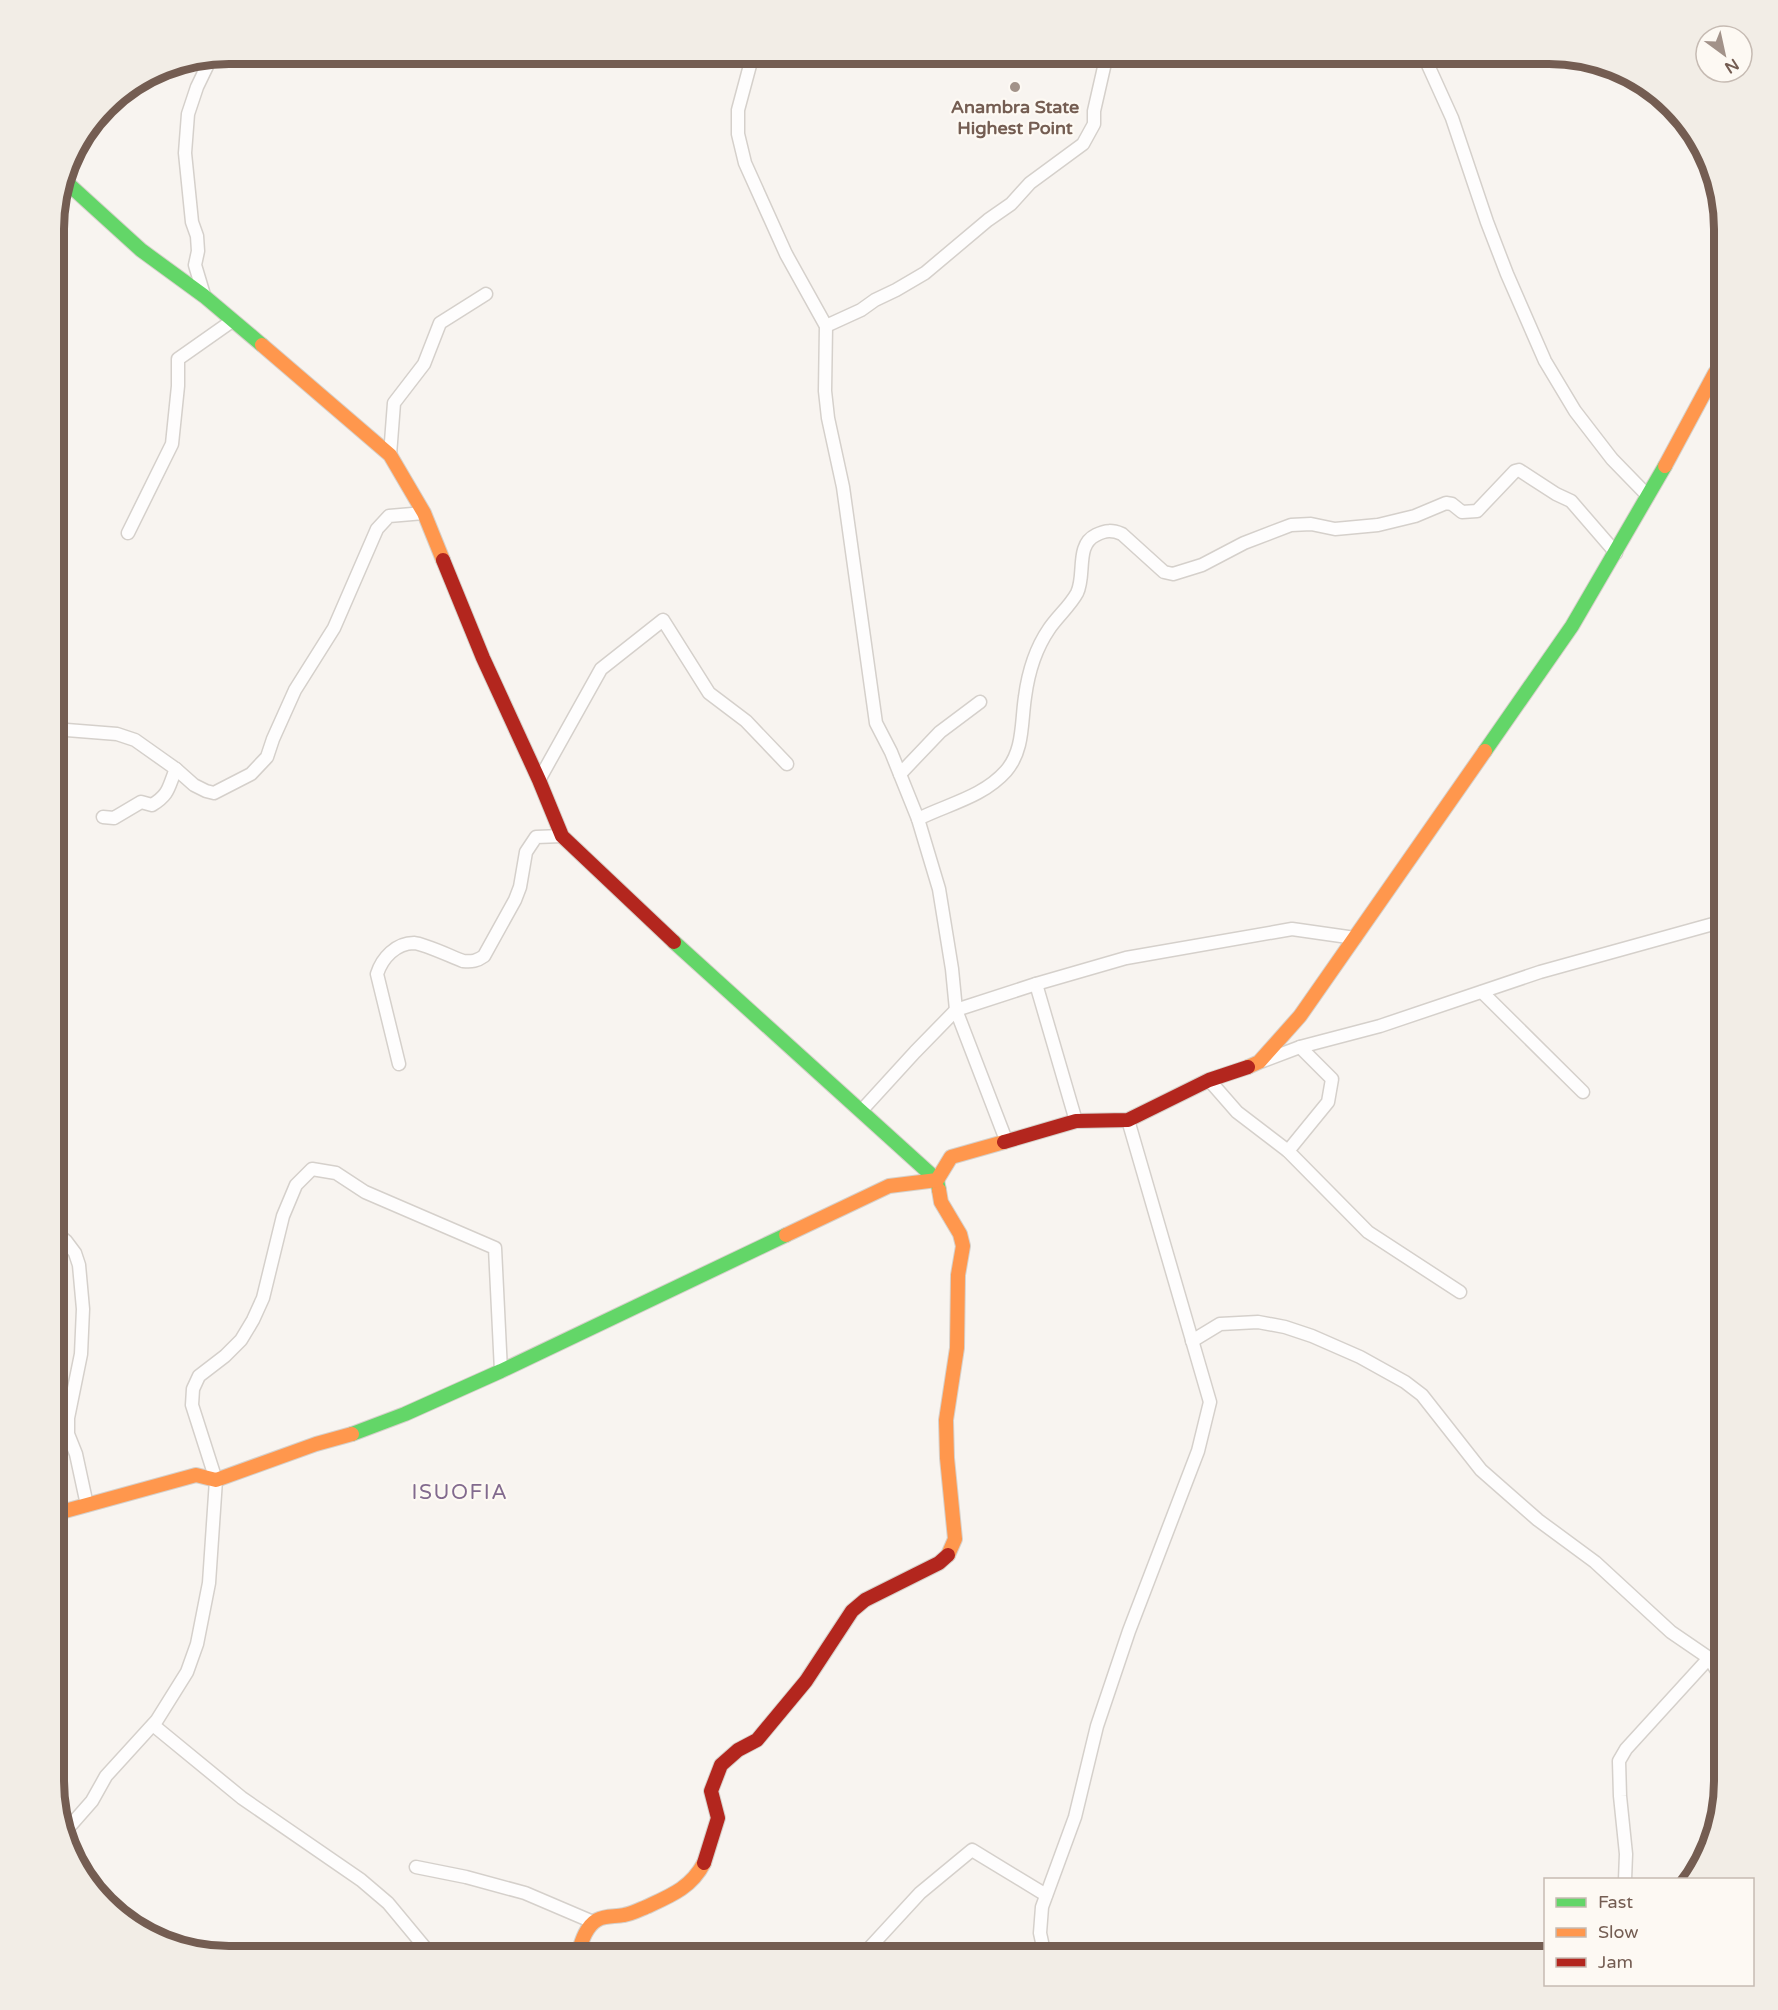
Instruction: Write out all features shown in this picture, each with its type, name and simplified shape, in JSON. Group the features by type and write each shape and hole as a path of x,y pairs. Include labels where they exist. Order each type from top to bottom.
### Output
{"street":[{"path":"750,64 738,110 738,134 745,163 786,254 826,326 825,391 828,418 843,487 876,723 918,819 939,889 956,1010 1006,1140"},
{"path":"826,326 843,319 925,273 988,220 1011,204 1030,183 1083,144 1094,124 1094,111 1105,65"},
{"path":"1428,65 1452,118 1507,274 1545,361 1575,411 1612,459 1648,496"},
{"path":"204,296 195,265 198,251 197,236 192,222 185,153 188,114 207,66"},
{"path":"70,186 141,250 204,296 390,455 424,513 483,658 562,836 699,965 937,1180 941,1202 960,1234 963,1246 958,1275 957,1348 946,1420 947,1458 956,1539 947,1557 865,1600 852,1611 806,1681 757,1740 738,1750 722,1765 711,1791 717,1818 715,1828 706,1859 698,1874 688,1885 671,1896 626,1915 608,1916 593,1922 580,1946"},
{"path":"390,455 394,403 424,364 440,323 486,294"},
{"path":"128,533 172,444 178,386 178,359 232,321"},
{"path":"1259,1062 1300,1016 1561,642 1616,553 1694,415 1714,373"},
{"path":"918,819 965,800 986,788 1005,771 1015,756 1022,735 1024,697 1033,660 1048,630 1077,593 1084,549 1088,541 1101,533 1115,531 1122,534 1164,572 1173,574 1202,565 1233,548 1291,525 1311,524 1335,529 1378,525 1415,516 1446,503 1462,512 1471,513 1483,507 1515,471 1520,470 1556,494 1571,501 1616,553"},
{"path":"65,730 117,734 135,740 176,769 194,785 214,793 251,774 267,757 295,690 334,628 376,529 389,516 424,513"},
{"path":"539,780 601,669 663,620 709,693 746,721 787,764"},
{"path":"900,774 940,732 980,702"},
{"path":"103,817 114,818 141,802 152,805 160,800 167,793 176,769"},
{"path":"399,1064 377,974 381,963 403,945 415,943 463,961 479,960 484,956 515,900 520,887 526,852 531,844 536,837 562,836"},
{"path":"937,1180 951,1157 1076,1121 1128,1120 1209,1080 1300,1047 1380,1026 1540,972 1714,924"},
{"path":"862,1110 956,1010 1126,958 1292,929 1355,938"},
{"path":"1036,984 1076,1121"},
{"path":"1482,992 1582,1092"},
{"path":"1288,1151 1329,1102 1332,1079 1300,1047"},
{"path":"1209,1080 1237,1112 1288,1151 1368,1232 1460,1292"},
{"path":"1043,1946 1040,1933 1042,1907 1075,1817 1097,1726 1129,1631 1198,1451 1210,1402 1128,1120"},
{"path":"71,1825 92,1801 106,1776 153,1725 188,1672 197,1644 209,1583 216,1480 192,1405 193,1389 199,1376 241,1340 254,1320 263,1298 283,1216 296,1185 312,1169 336,1173 365,1192 495,1248 501,1371"},
{"path":"64,1511 196,1475 216,1480 316,1444 360,1432 501,1371 889,1186 937,1180"},
{"path":"64,1241 75,1253 79,1265 83,1309 81,1354 68,1418 68,1434 76,1454 87,1505"},
{"path":"1192,1341 1220,1324 1258,1322 1285,1327 1360,1357 1405,1382 1422,1395 1481,1470 1538,1520 1595,1562 1671,1632 1709,1658 1714,1666"},
{"path":"1625,1878 1626,1854 1619,1761 1626,1749 1709,1658"},
{"path":"153,1725 242,1798 362,1880 388,1904 424,1946"},
{"path":"871,1946 920,1893 972,1850 1046,1895"},
{"path":"416,1867 466,1877 525,1893 593,1922"}],"traffic: fast":[{"path":"70,186 141,250 204,296 262,345"},
{"path":"1485,751 1572,626 1665,466"},
{"path":"674,942 937,1180 939,1190"},
{"path":"352,1434 405,1414 501,1371 786,1235"}],"traffic: slow":[{"path":"262,345 390,455 424,513 443,560"},
{"path":"1665,466 1714,375"},
{"path":"1248,1067 1259,1062 1300,1016 1485,751"},
{"path":"786,1235 889,1186 937,1180 951,1157 1004,1142"},
{"path":"939,1190 941,1202 960,1234 963,1246 958,1275 957,1348 946,1420 947,1458 955,1539 948,1555"},
{"path":"64,1511 196,1475 216,1480 316,1444 352,1434"},
{"path":"580,1946 586,1931 597,1920 632,1913 671,1895 693,1879 704,1863"}],"traffic: jam":[{"path":"443,560 483,658 562,836 674,942"},
{"path":"1004,1142 1076,1121 1128,1120 1209,1080 1248,1067"},
{"path":"704,1863 718,1818 711,1791 721,1765 738,1750 757,1740 806,1681 852,1611 865,1600 939,1563 948,1555"}],"place":[{"name":"Anambra State Highest Point","path":"1015,87"}],"district":[{"name":"ISUOFIA","path":"460,1492"}]}
